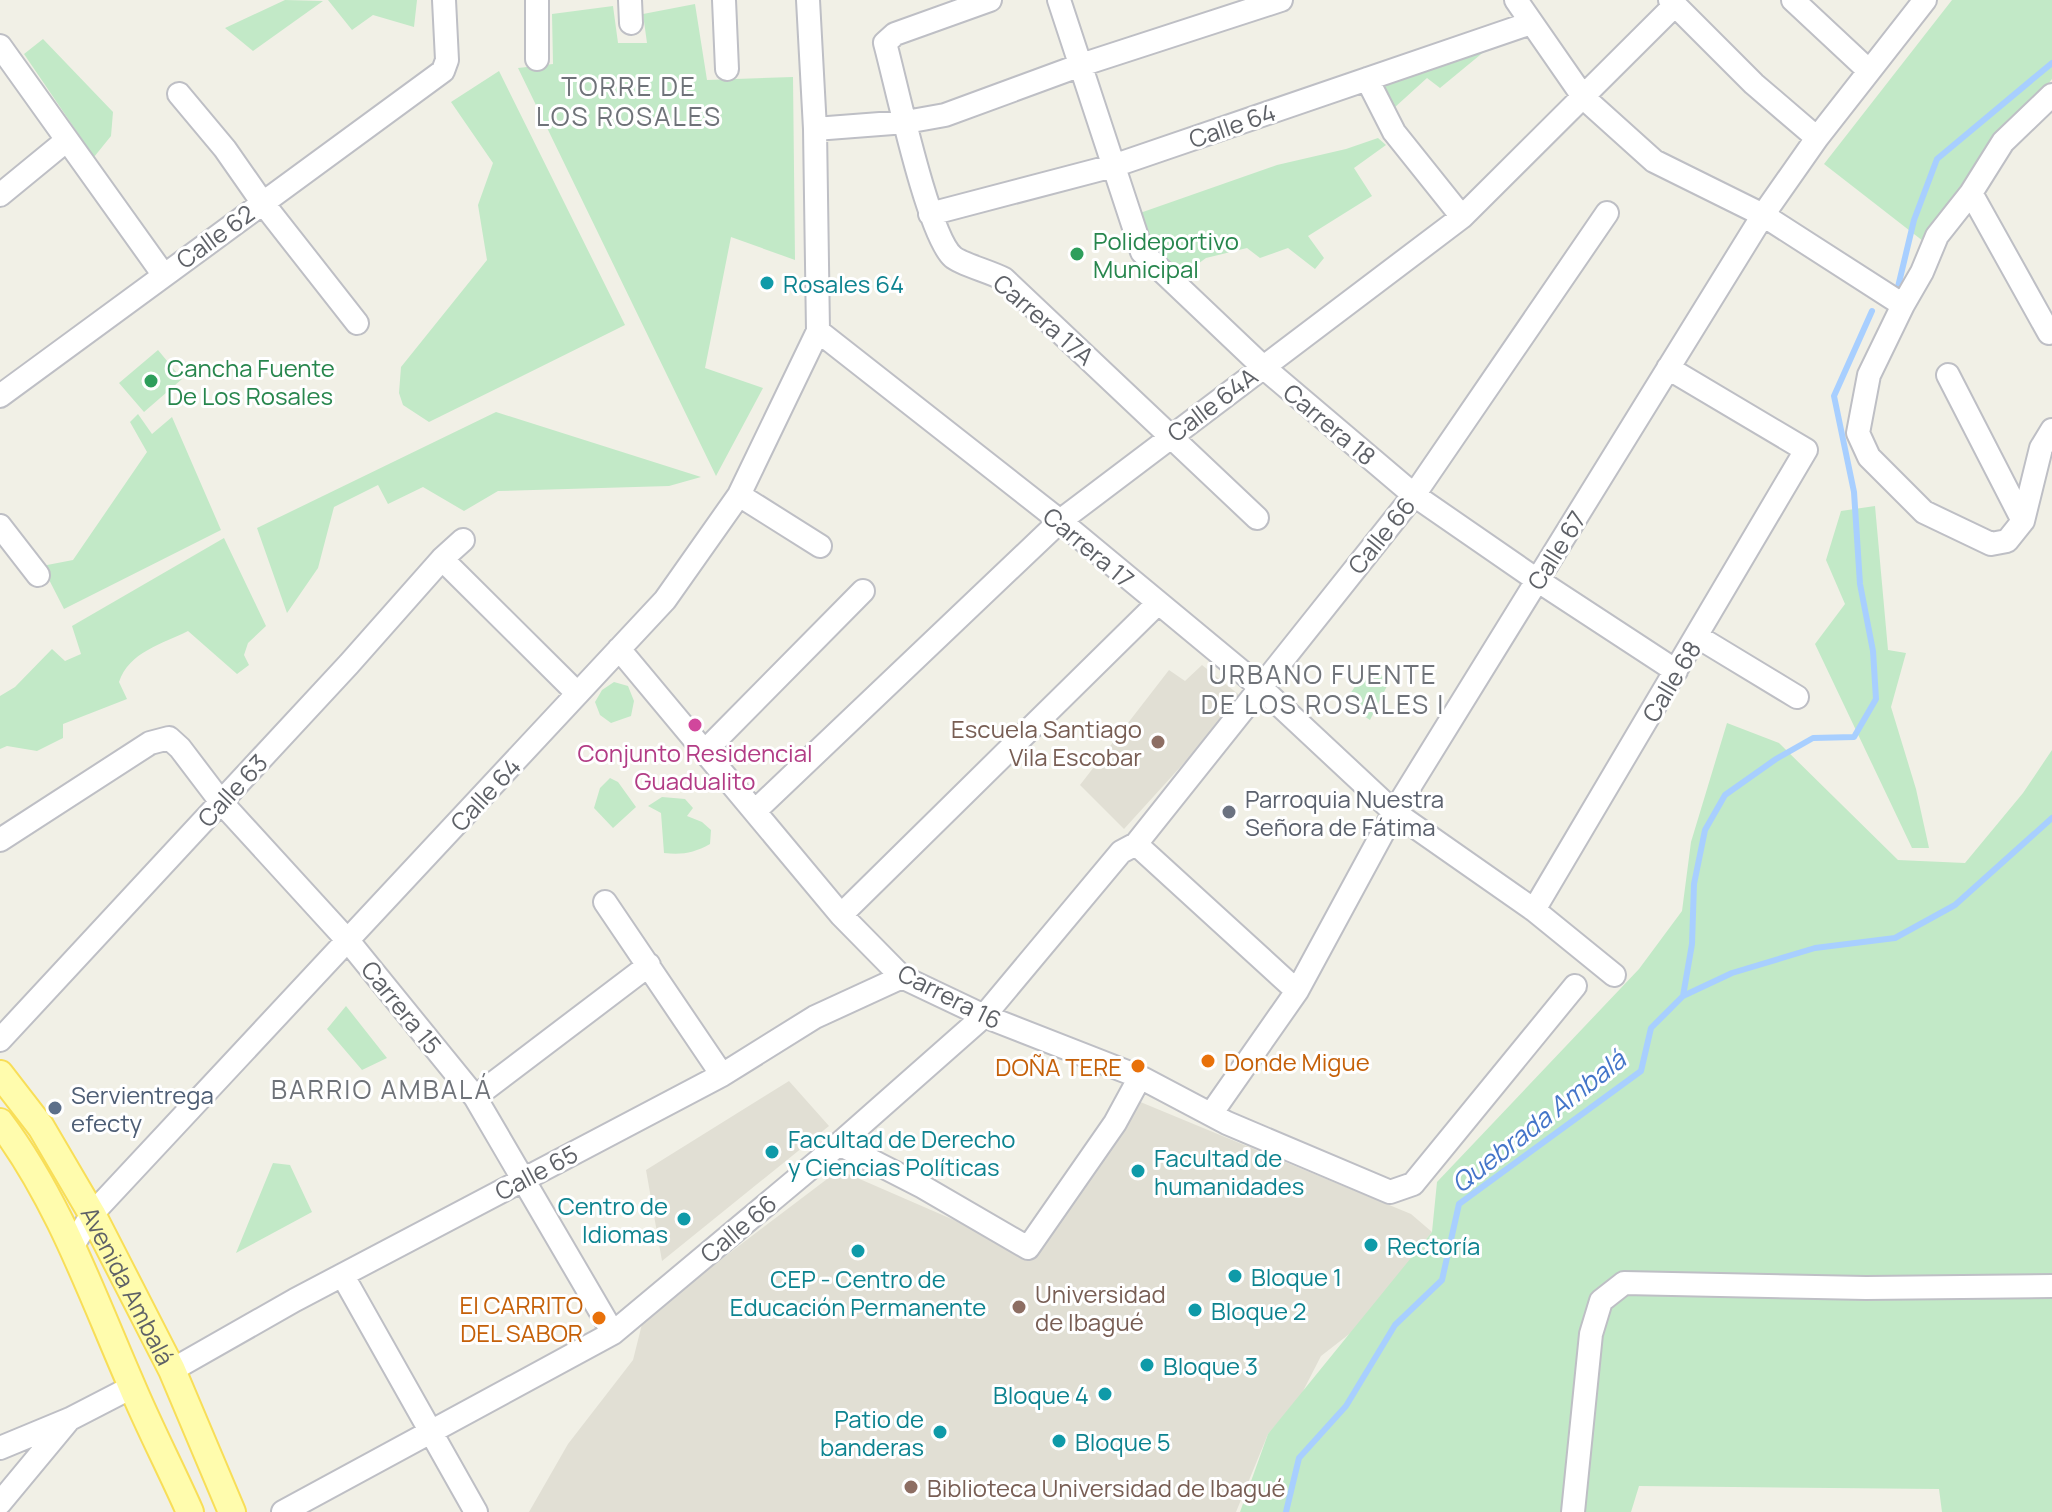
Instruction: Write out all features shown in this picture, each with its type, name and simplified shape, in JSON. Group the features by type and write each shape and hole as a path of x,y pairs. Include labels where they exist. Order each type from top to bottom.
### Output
{"main road":[{"name":"Avenida Ambalá","path":"0,1074 41,1127 92,1214 172,1370 232,1512"},
{"name":"Avenida Ambalá","path":"0,1122 16,1144 72,1247 190,1512"}],"street":[{"name":"Calle 62","path":"0,396 443,71 447,60 444,0"},
{"path":"537,0 537,59"},
{"path":"630,0 631,23"},
{"path":"724,0 727,69"},
{"path":"808,0 815,129 818,331"},
{"name":"Carrera 17A","path":"990,0 895,34 885,43 930,214 945,247 955,260 986,269 1004,279 1257,518"},
{"name":"Carrera 18","path":"1059,0 1142,252 1262,366 1414,495 1676,671"},
{"path":"815,129 906,122 945,115 1081,65 1281,0"},
{"path":"1793,0 1868,70"},
{"name":"Calle 67","path":"1211,1114 1297,991 1394,812 1763,215 1868,70 1924,1"},
{"path":"1673,3 1754,84 1817,138"},
{"name":"Calle 64A","path":"755,811 1060,521 1462,217 1584,98 1673,3"},
{"path":"1525,8 1584,98 1654,161 1763,215 1903,305"},
{"name":"Calle 64","path":"930,214 1113,166 1367,79 1525,8"},
{"path":"1,48 163,274"},
{"path":"1367,79 1394,132 1462,217"},
{"path":"179,94 225,149 262,202 357,323"},
{"path":"2052,95 2003,142 1971,193 1937,236 1869,375 1858,433 1869,457 1924,512 1991,544 2007,541 2023,521 2041,448 2052,430"},
{"path":"0,195 67,140"},
{"path":"1971,193 2049,333"},
{"name":"Calle 66","path":"283,1512 613,1333 839,1144 984,1016 1128,848 1414,495 1607,213"},
{"name":"Calle 64","path":"72,1247 92,1214 665,600 739,495 818,331"},
{"name":"Carrera 17","path":"818,331 1060,521 1259,686 1394,812 1534,910 1614,975"},
{"name":"Calle 68","path":"1534,910 1806,450 1668,368"},
{"path":"1948,375 2023,521"},
{"path":"739,495 820,546"},
{"path":"0,526 38,575"},
{"name":"Calle 63","path":"0,1040 442,559 463,540"},
{"path":"442,559 577,693"},
{"path":"704,752 863,591"},
{"path":"841,915 1157,604"},
{"path":"1698,637 1797,697"},
{"name":"Carrera 16","path":"619,649 841,915 902,977 984,1016 1140,1077 1211,1114 1390,1192 1413,1184 1575,986"},
{"name":"Carrera 15","path":"0,840 150,743 166,737 180,748 221,802 349,942 475,1097 613,1333"},
{"path":"1128,848 1297,991"},
{"path":"605,902 722,1075"},
{"path":"475,1097 649,965"},
{"name":"Calle 65","path":"172,1370 522,1179 722,1075 815,1017 902,977"},
{"path":"839,1144 923,1187 1028,1248 1115,1123 1140,1077"},
{"path":"343,1276 476,1512"},
{"path":"1573,1512 1591,1334 1601,1301 1624,1283 1866,1288 2052,1286"},
{"path":"0,1448 70,1419 132,1387"},
{"path":"0,1503 70,1419"}],"shaded area":[{"name":"Escuela Santiago Vila Escobar","path":"1202,665 1243,698 1124,829 1080,785 1169,670 1185,681"},
{"name":"Centro de Idiomas","path":"789,1081 829,1126 662,1261 646,1170"},
{"name":"Universidad de Ibagué","path":"1138,1101 1411,1214 1432,1232 1357,1328 1321,1356 1301,1395 1268,1434 1236,1512 529,1512 568,1444 633,1360 642,1324 653,1311 839,1170 1016,1247"}],"green space":[{"path":"285,0 323,1 253,51 225,28"},
{"path":"328,0 417,0 414,27 373,15 352,30"},
{"path":"1952,0 2052,0 2052,79 1923,241 1824,164"},
{"path":"695,4 707,80 793,77 795,260 731,237 705,368 763,388 716,476 518,68 553,64 552,14 613,6 618,43 647,43 643,14"},
{"path":"1503,36 1440,88 1427,78 1394,108 1378,80"},
{"path":"43,39 113,112 111,136 94,157 24,54"},
{"path":"499,71 625,325 429,422 403,405 399,393 401,367 487,260 478,205 493,163 451,102"},
{"path":"1378,138 1386,145 1354,168 1372,196 1308,236 1324,258 1315,269 1288,248 1260,258 1247,248 1206,258 1180,277 1154,253 1140,213 1277,165"},
{"name":"Cancha Fuente De Los Rosales","path":"158,350 182,379 144,412 119,383"},
{"path":"496,412 701,477 669,486 498,491 464,511 423,487 388,504 378,485 334,507 318,568 287,613 257,528"},
{"path":"138,414 152,434 172,417 221,530 64,609 42,566 73,560 147,452 130,422"},
{"path":"1875,506 1888,650 1906,653 1891,707 1916,789 1929,848 1912,848 1815,644 1845,604 1826,560 1841,511"},
{"path":"224,538 266,626 248,643 244,655 249,665 237,674 188,631 148,650 130,663 119,682 127,699 63,724 63,738 37,751 7,746 0,749 0,696 15,687 52,649 65,661 81,654 72,626"},
{"path":"1370,664 1389,682 1370,720 1344,703"},
{"path":"614,682 628,686 634,701 631,716 611,723 600,715 595,702 602,690"},
{"path":"1727,723 1779,743 1898,860 1965,863 2023,793 2052,750 2052,1512 1942,1512 1939,1489 1639,1486 1631,1512 1240,1512 1268,1434 1432,1232 1437,1182 1639,969 1682,911 1691,842"},
{"path":"610,778 618,782 636,807 613,828 594,808 600,788"},
{"path":"662,797 685,799 693,808 687,816 711,830 710,844 688,853 664,853 661,813 648,806"},
{"path":"346,1006 387,1058 362,1070 327,1029"},
{"path":"273,1163 290,1165 312,1212 236,1253"}],"waterway":[{"path":"1897,291 1914,220 1937,159 2052,63"},
{"path":"1683,996 1692,944 1694,884 1705,830 1725,795 1776,759 1813,738 1854,737 1876,699 1873,651 1860,584 1854,492 1834,396 1872,311"},
{"name":"Quebrada Ambalá","path":"1286,1512 1299,1458 1346,1406 1395,1325 1442,1280 1459,1204 1641,1071 1651,1028 1683,996 1732,973 1815,948 1895,938 1955,905 2052,818"}],"place":[{"name":"Polideportivo Municipal","path":"1077,254"},
{"name":"Rosales 64","path":"767,283"},
{"name":"Cancha Fuente De Los Rosales","path":"151,381"},
{"name":"Conjunto Residencial Guadualito","path":"695,725"},
{"name":"Escuela Santiago Vila Escobar","path":"1158,742"},
{"name":"Parroquia Nuestra Señora de Fátima","path":"1229,812"},
{"name":"Donde Migue","path":"1208,1061"},
{"name":"DOÑA TERE","path":"1138,1066"},
{"name":"Servientrega efecty","path":"55,1108"},
{"name":"Facultad de Derecho y Ciencias Políticas","path":"772,1152"},
{"name":"Facultad de humanidades","path":"1138,1171"},
{"name":"Centro de Idiomas","path":"684,1219"},
{"name":"Rectoría","path":"1371,1245"},
{"name":"CEP - Centro de Educación Permanente","path":"858,1251"},
{"name":"Bloque 1","path":"1235,1276"},
{"name":"Universidad de Ibagué","path":"1019,1307"},
{"name":"Bloque 2","path":"1195,1310"},
{"name":"El CARRITO DEL SABOR","path":"599,1318"},
{"name":"Bloque 3","path":"1147,1365"},
{"name":"Bloque 4","path":"1105,1394"},
{"name":"Patio de banderas","path":"940,1432"},
{"name":"Bloque 5","path":"1059,1441"},
{"name":"Biblioteca Universidad de Ibagué","path":"911,1487"}],"district":[{"name":"TORRE DE LOS ROSALES","path":"629,101"},
{"name":"URBANO FUENTE DE LOS ROSALES I","path":"1323,689"},
{"name":"BARRIO AMBALÁ","path":"382,1089"}]}
